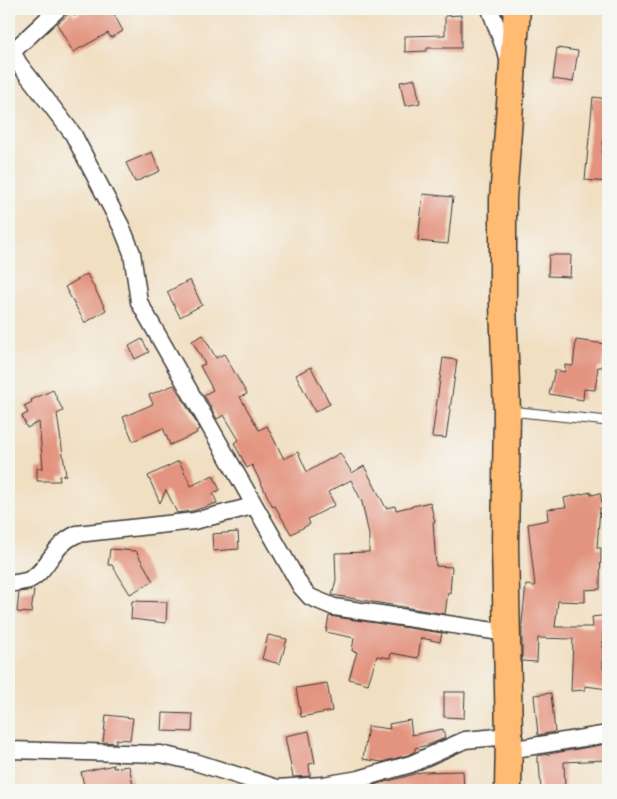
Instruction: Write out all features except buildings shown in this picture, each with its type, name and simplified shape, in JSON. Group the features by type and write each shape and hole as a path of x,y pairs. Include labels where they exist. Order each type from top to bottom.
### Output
{"main road":[{"path":"508,790 507,411 503,305 503,199 517,9"}],"street":[{"path":"58,9 10,49 19,64 72,134 113,210 132,253 139,302 253,506 301,587 310,598 334,608 507,632"},
{"path":"490,9 512,70"},
{"path":"9,584 29,580 43,567 64,540 77,534 194,521 253,506"},
{"path":"9,750 161,754 195,762 277,788 323,785 359,779 411,764 465,740 509,743 608,734"}],"lane":[{"path":"507,411 608,421"}]}
